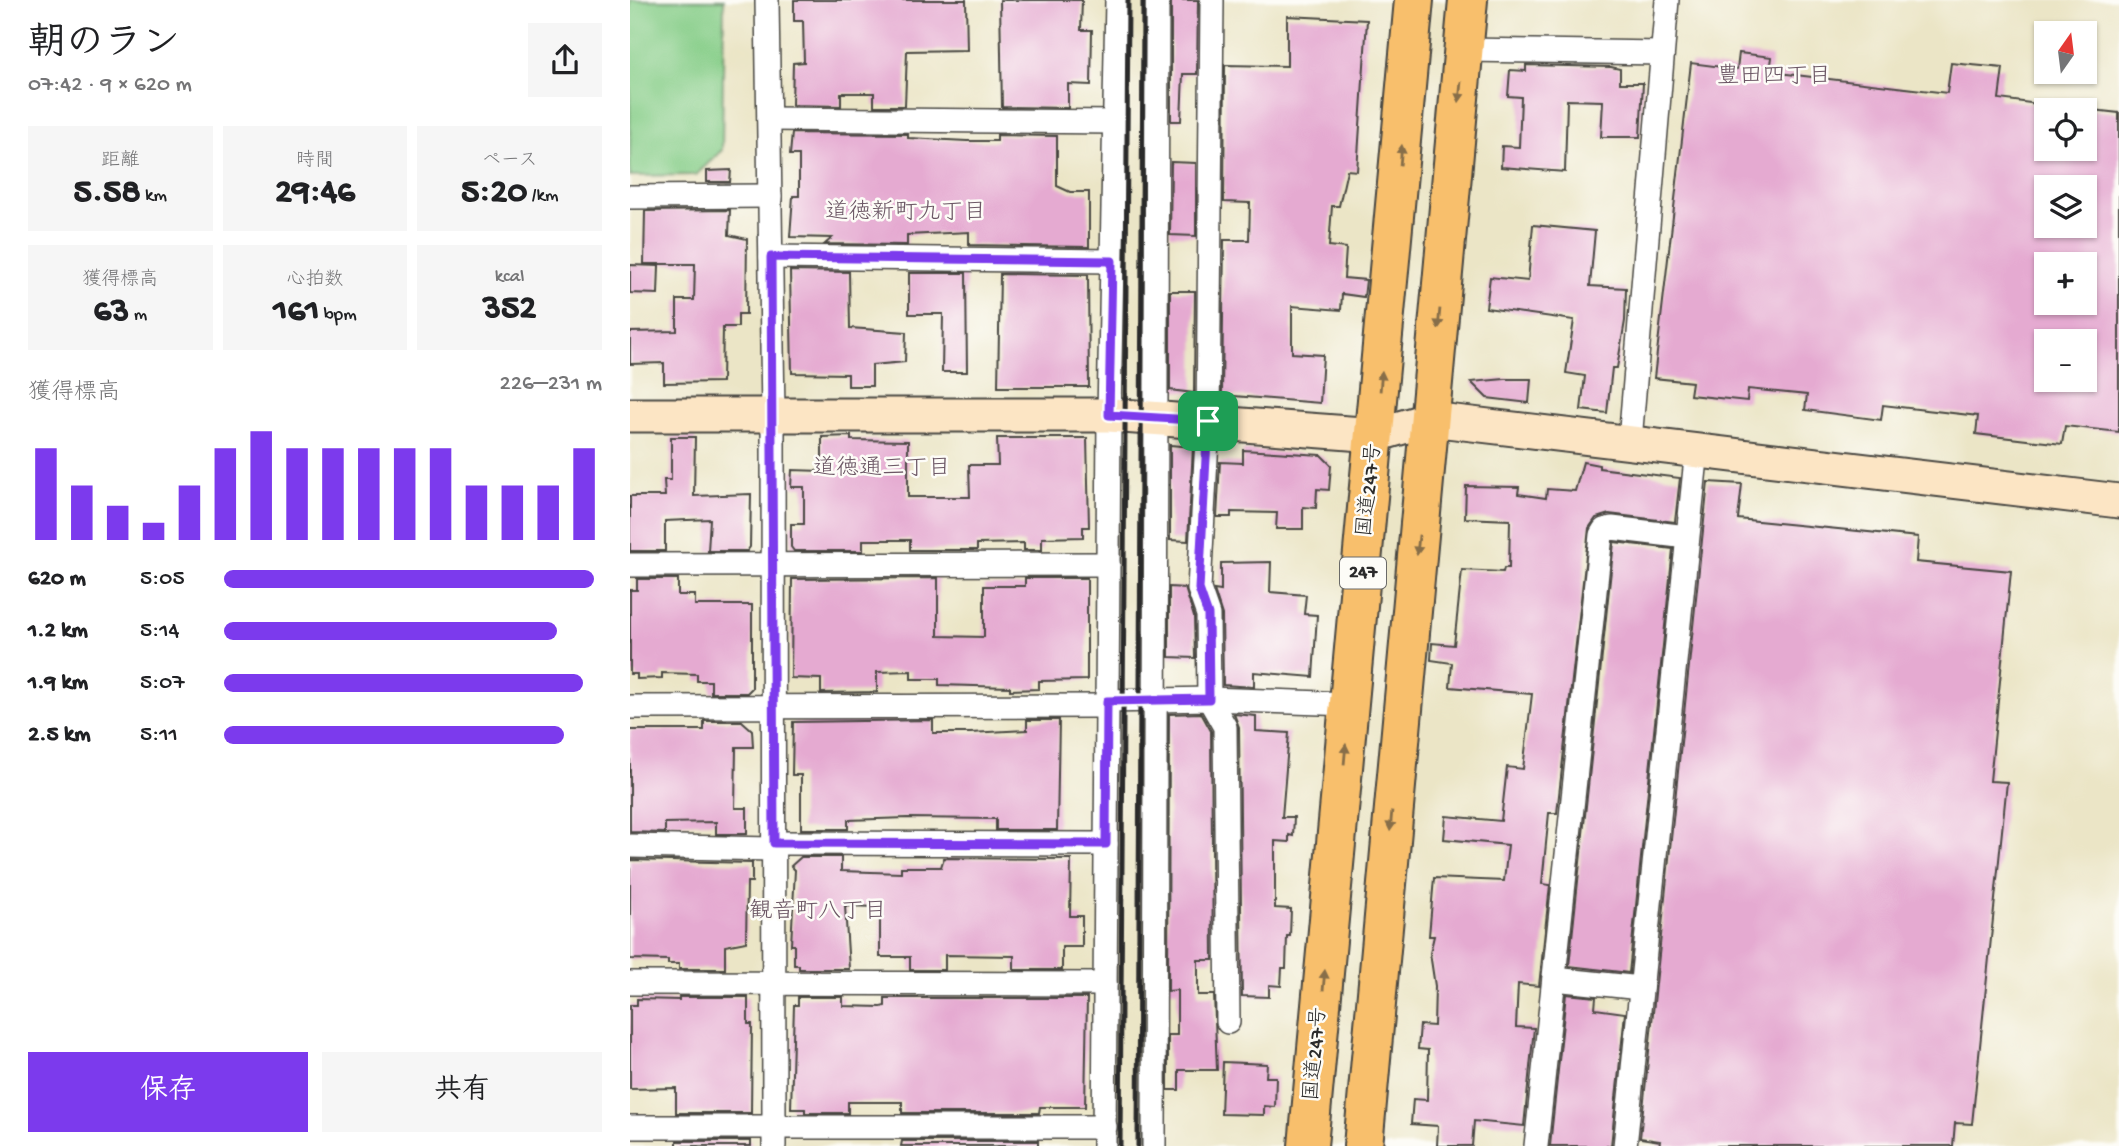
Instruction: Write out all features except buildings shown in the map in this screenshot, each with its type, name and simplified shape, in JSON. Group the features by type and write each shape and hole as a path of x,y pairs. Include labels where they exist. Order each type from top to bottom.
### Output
{"highway":[{"name":"国道247号","path":"1308,1146 1376,435 1414,0"},
{"name":"247","path":"1363,1146 1468,0"}],"street":[{"path":"767,0 773,415 774,1137"},
{"path":"630,1127 774,1137 1105,1136 1109,415 1118,0"},
{"path":"1154,1146 1157,0"},
{"path":"1212,0 1208,421 1199,589 1208,615 1209,699 1225,727 1228,1022"},
{"path":"1630,441 1667,0"},
{"path":"1464,50 1662,53"},
{"path":"769,119 1115,122"},
{"path":"630,197 770,196"},
{"path":"771,257 1112,261"},
{"path":"630,415 1109,415 1376,435 1430,419 2119,501"},
{"path":"1625,1146 1696,449"},
{"path":"1536,1146 1601,535 1604,530 1612,528 1687,537"},
{"path":"630,565 1108,564"},
{"path":"630,707 1107,704 1156,699 1350,704"},
{"path":"630,846 1106,844"},
{"path":"1554,979 1641,988"},
{"path":"630,984 1105,984"}],"green space":[{"path":"630,0 724,0 722,150 696,175 630,176"}],"railway":[{"path":"1120,1146 1128,0"},
{"path":"1138,1146 1143,0"}],"district":[{"name":"豊田四丁目","path":"1774,77"},
{"name":"道徳新町九丁目","path":"906,213"},
{"name":"道徳通三丁目","path":"882,469"},
{"name":"観音町八丁目","path":"818,912"}],"route":[{"path":"771,257 1112,261 1109,415 1208,421 1199,589 1208,615 1209,699 1107,701 1106,844 774,843 771,257"}]}
